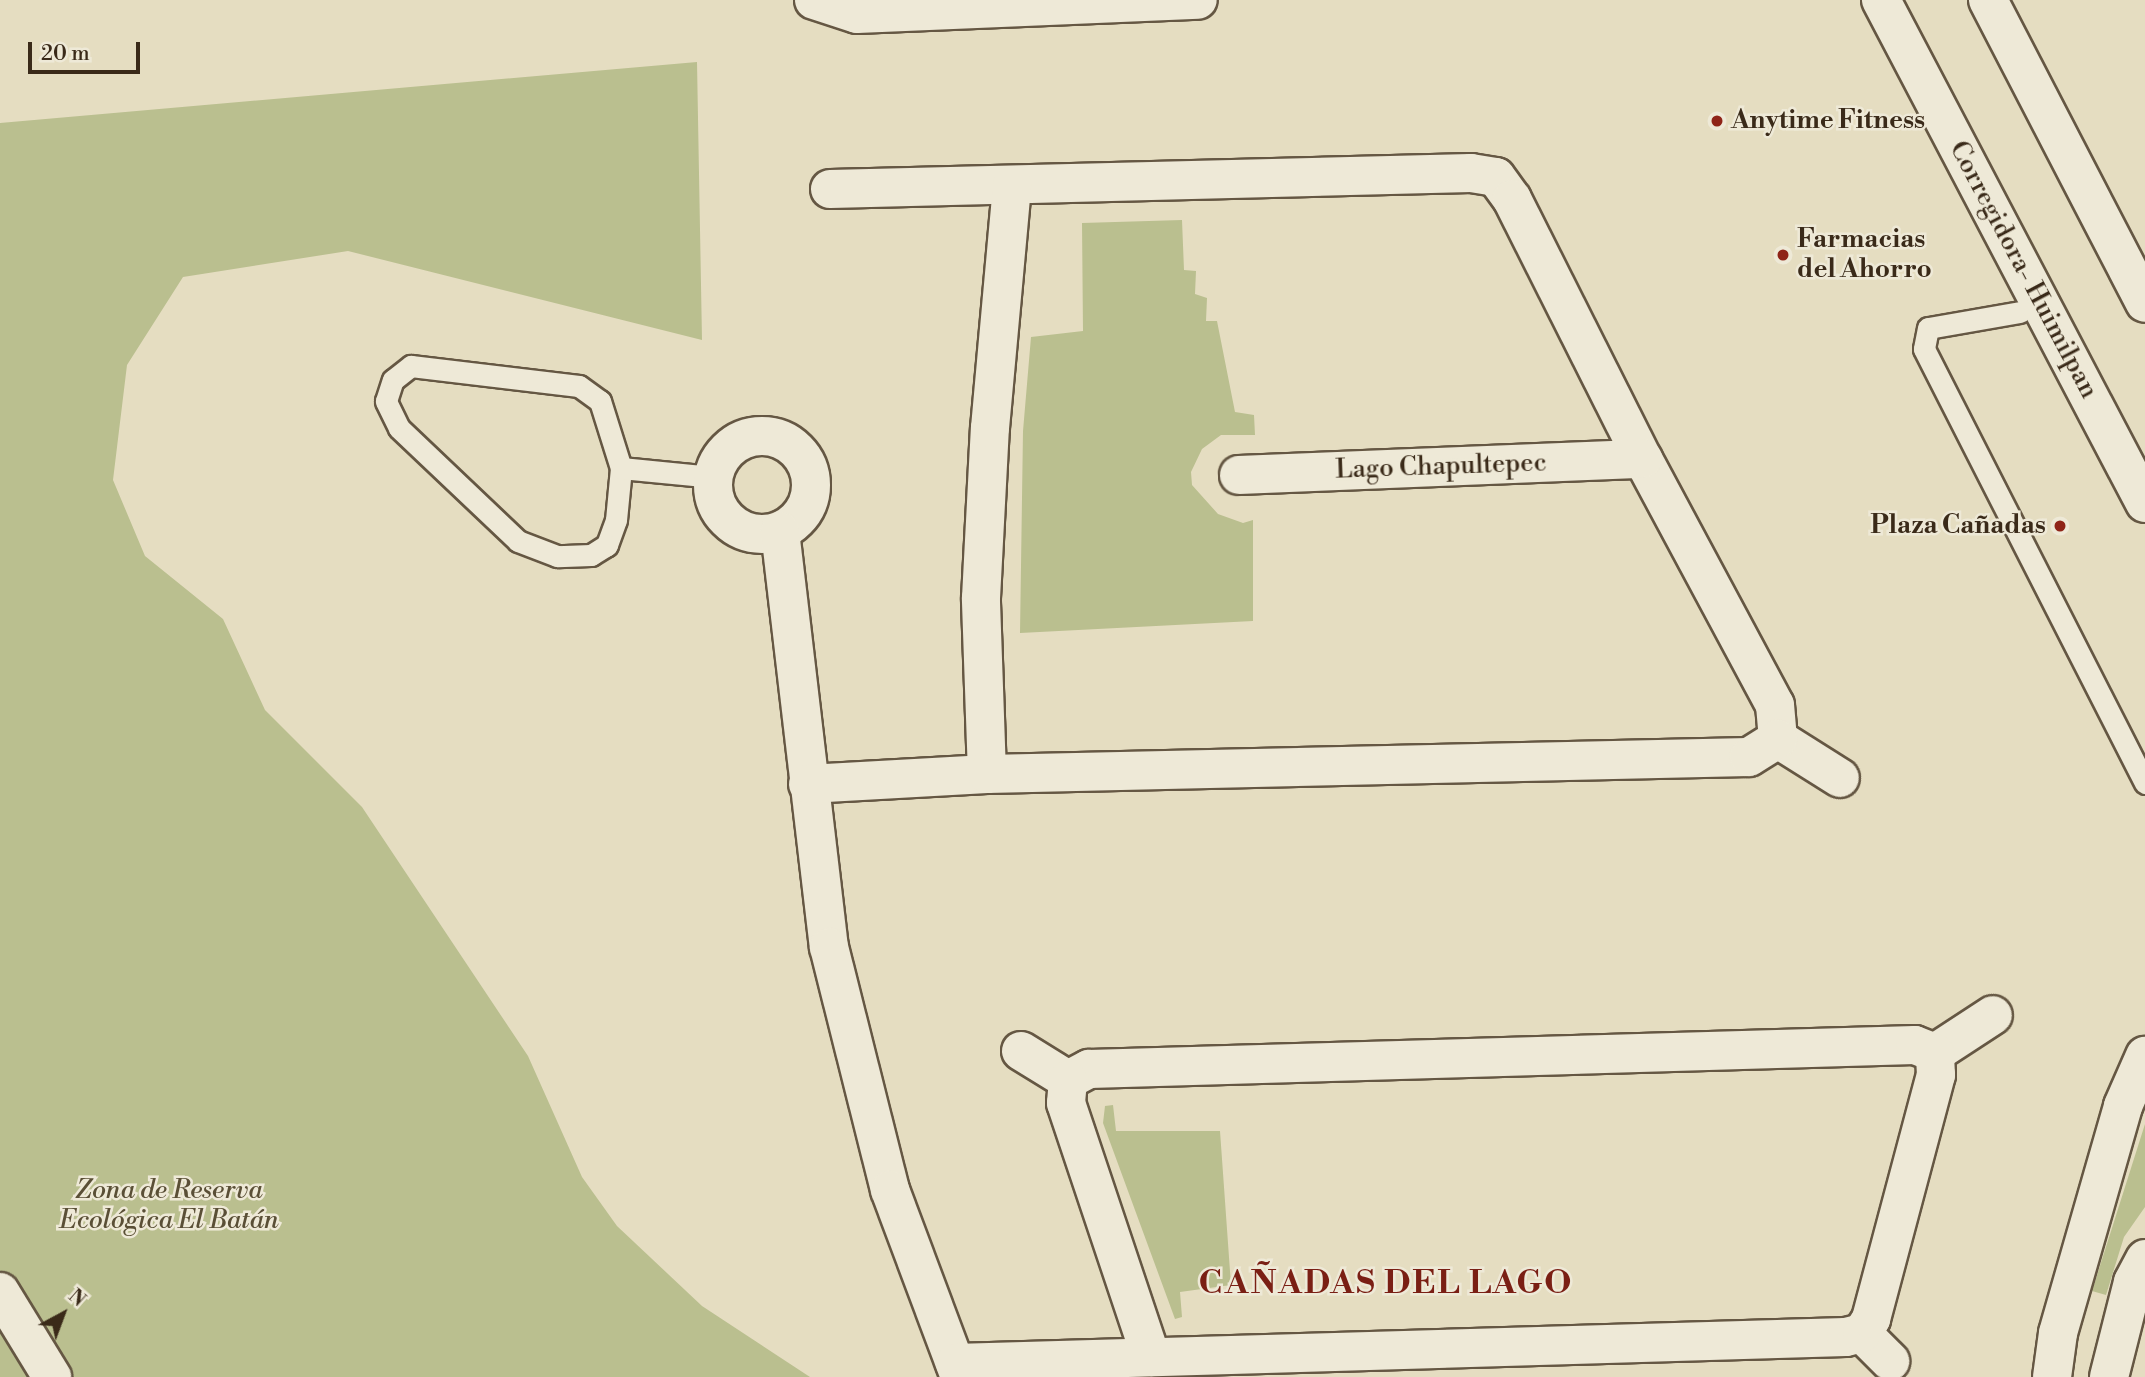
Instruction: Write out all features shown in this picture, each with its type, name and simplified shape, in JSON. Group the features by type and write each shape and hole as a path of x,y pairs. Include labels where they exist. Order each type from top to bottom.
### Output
{"street":[{"path":"814,0 857,14 1198,0"},
{"name":"Corregidora- Huimilpan","path":"1881,0 2145,503"},
{"path":"1988,0 2145,303"},
{"path":"830,189 1471,173 1503,164 1512,199 1643,459 1775,705 1778,739"},
{"path":"987,775 981,598 990,428 1012,185"},
{"path":"769,436 793,446 808,467 811,492 801,516 780,531 754,534 731,524 715,503 712,477 723,454 743,438 769,436"},
{"name":"Lago Chapultepec","path":"1239,475 1643,459"},
{"path":"780,531 829,947 887,1176 958,1370 1151,1357 1846,1337 1863,1333 1871,1319 1936,1075 1936,1053"},
{"path":"808,784 987,775 1749,757 1778,739"},
{"path":"1778,739 1840,778"},
{"path":"1936,1053 1993,1015"},
{"path":"1068,1080 1089,1069 1915,1045 1936,1053"},
{"path":"1021,1051 1068,1080"},
{"path":"2052,1377 2058,1333 2119,1119 2145,1056"},
{"path":"1068,1080 1066,1103 1151,1357"},
{"path":"2109,1377 2133,1282 2145,1259"},
{"path":"0,1292 52,1377"},
{"path":"1863,1333 1890,1361"}],"lane":[{"path":"2020,312 1928,328 1924,349 2145,783"},
{"path":"411,366 579,386 600,401 621,468 616,520 607,545 591,555 556,556 518,541 399,428 386,401 393,380 411,366"},
{"path":"621,468 712,477"}],"green space":[{"name":"Zona de Reserva Ecológica El Batán","path":"697,62 702,340 348,251 183,277 127,365 113,480 145,556 223,619 265,710 362,807 528,1056 582,1177 617,1226 702,1306 810,1377 0,1377 0,123"},
{"path":"1182,220 1184,270 1196,271 1195,294 1207,298 1206,321 1217,321 1235,412 1254,415 1255,435 1221,435 1202,449 1191,472 1192,485 1218,514 1243,523 1253,520 1253,621 1020,633 1023,431 1031,337 1083,331 1082,223"},
{"path":"1113,1105 1116,1131 1220,1131 1231,1285 1180,1292 1182,1317 1175,1319 1103,1123 1105,1106"},
{"path":"2145,1124 2145,1207 2124,1237 2106,1295 2092,1291"}],"place":[{"name":"Anytime Fitness","path":"1717,121"},
{"name":"Farmacias del Ahorro","path":"1783,255"},
{"name":"Plaza Cañadas","path":"2060,526"}],"district":[{"name":"CAÑADAS DEL LAGO","path":"1386,1284"}]}
